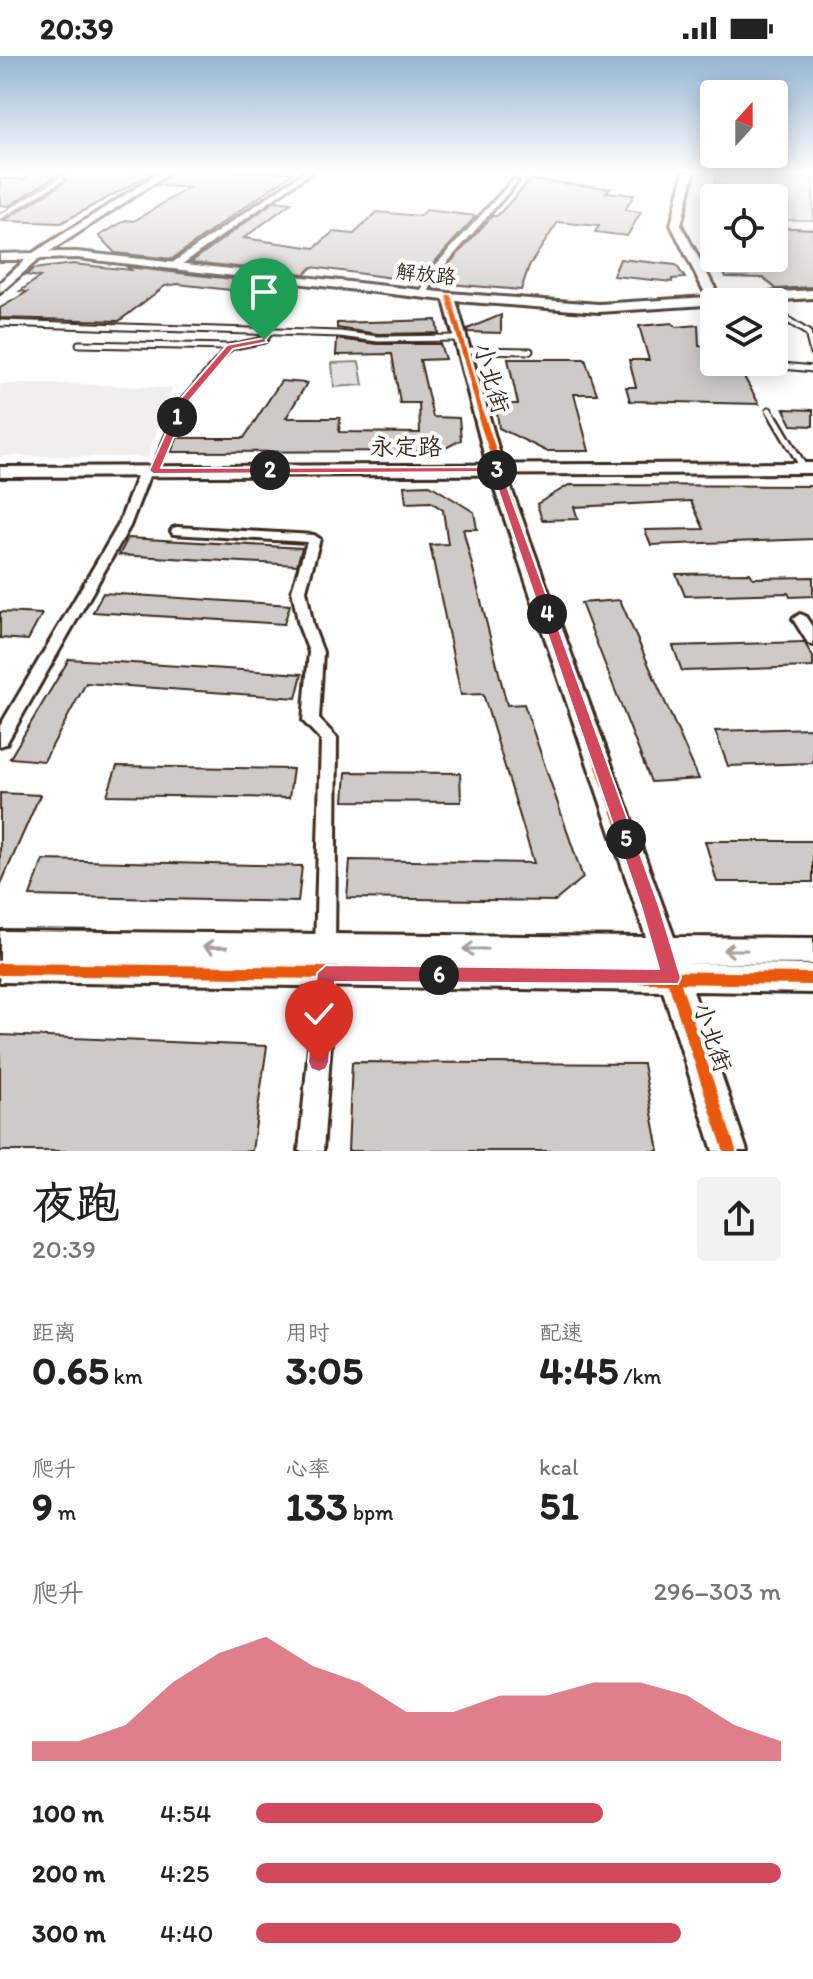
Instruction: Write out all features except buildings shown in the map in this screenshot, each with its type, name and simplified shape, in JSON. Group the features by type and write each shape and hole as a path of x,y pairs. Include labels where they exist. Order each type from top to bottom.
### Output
{"main road":[{"name":"永定路","path":"0,472 809,468"}],"street":[{"path":"0,289 37,255 86,223"},
{"path":"175,265 235,223"},
{"path":"436,270 478,223"},
{"path":"676,223 708,288"},
{"path":"80,227 76,238 86,248 108,258"},
{"name":"解放路","path":"0,255 108,258 426,288 449,297 599,308 700,302"},
{"name":"解放路","path":"788,297 813,294"},
{"name":"小北街","path":"449,297 496,469 650,906 730,1151"},
{"path":"0,740 124,526 150,471"},
{"path":"177,531 314,539 299,590 306,626 316,652 311,721 329,738 326,961 311,1151"},
{"path":"800,619 813,640"},
{"path":"0,944 671,978 813,979"},
{"path":"0,969 662,949 813,951"}],"lane":[{"path":"788,320 808,333 813,353"},
{"path":"0,323 340,334 530,351"},
{"path":"79,344 230,347 264,340 270,332"},
{"path":"150,471 184,400 230,347"},
{"path":"788,366 813,369"},
{"path":"769,410 809,468"}],"shaded area":[{"path":"359,362 363,385 334,387 332,363"},
{"path":"0,384 172,388 148,457 0,456"}],"tunnel":[{"path":"430,281 436,270"}],"cycle path":[{"path":"449,297 496,469 650,906 730,1151"},
{"path":"0,969 813,979"}],"route":[{"path":"264,340 230,347 184,400 154,471 496,469 650,906 671,978 326,973 319,1062"}]}
